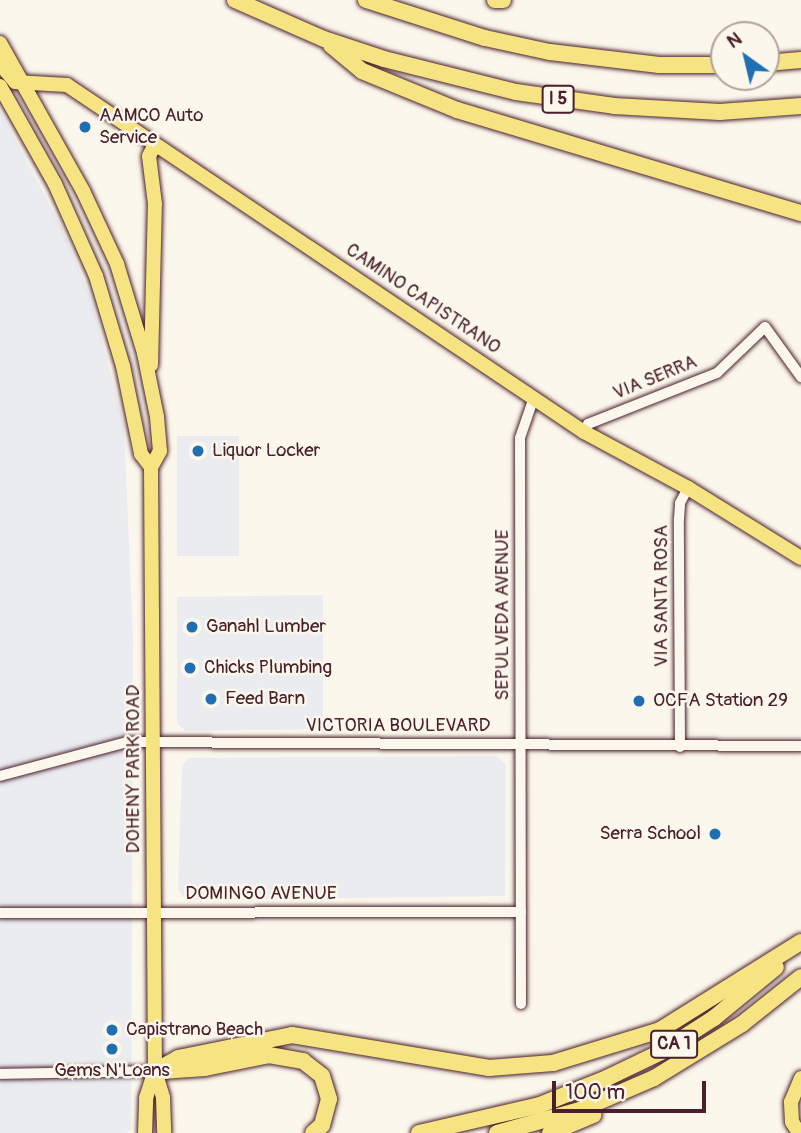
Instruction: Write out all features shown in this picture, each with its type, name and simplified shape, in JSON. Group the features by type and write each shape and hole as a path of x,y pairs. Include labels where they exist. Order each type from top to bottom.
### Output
{"highway":[{"name":"I 5","path":"235,0 324,39 425,71 569,100 720,112 801,106"},
{"name":"I 5","path":"366,0 485,38 550,52 659,65 710,65"},
{"path":"495,0 503,0"},
{"path":"324,39 362,71 457,110 801,214"},
{"path":"780,62 801,60"},
{"path":"155,1071 178,1058 292,1035 489,1068 553,1063 660,1030 801,943"},
{"name":"CA 1","path":"419,1133 540,1104 661,1052 715,1018 801,943"},
{"name":"CA 1","path":"497,1133 580,1110 654,1078 787,992 801,977"},
{"path":"550,1133 636,1097 685,1071 787,992"},
{"path":"155,1071 205,1068 269,1055 303,1061 323,1076 329,1099 322,1125 313,1133"}],"main road":[{"path":"0,43 23,82"},
{"path":"0,64 12,81 23,82"},
{"name":"CAMINO CAPISTRANO","path":"23,82 67,85 584,432 688,488 801,558"},
{"name":"DOHENY PARK ROAD","path":"23,82 99,223 117,264 150,382 159,451 151,467 155,1071 163,1098 164,1133"},
{"name":"DOHENY PARK ROAD","path":"0,86 55,184 96,275 123,366 141,454 151,467"},
{"path":"150,382 155,204 149,156 155,144"},
{"name":"DOHENY PARK ROAD","path":"145,1133 146,1098 155,1071"},
{"path":"799,1133 792,1122 790,1102 801,1077"}],"street":[{"name":"VIA SERRA","path":"584,432 588,424 717,373 764,328 769,329 801,377"},
{"name":"SEPULVEDA AVENUE","path":"521,1004 520,438 534,397"},
{"name":"VIA SANTA ROSA","path":"680,747 679,519 680,503 688,488"},
{"name":"VICTORIA BOULEVARD","path":"0,776 127,742 801,746"},
{"name":"DOMINGO AVENUE","path":"0,913 521,912"},
{"path":"0,1074 155,1071"}],"shaded area":[{"path":"0,111 62,228 91,298 124,425 133,639 131,1129 127,1133 0,1133"},
{"path":"177,436 239,436 239,556 177,556"},
{"path":"323,595 323,729 186,731 177,723 177,597"},
{"path":"497,756 506,765 505,896 186,900 178,890 182,766 189,758"}],"place":[{"name":"AAMCO Auto Service","path":"85,127"},
{"name":"Liquor Locker","path":"198,451"},
{"name":"Ganahl Lumber","path":"192,627"},
{"name":"Chicks Plumbing","path":"190,668"},
{"name":"Feed Barn","path":"211,699"},
{"name":"OCFA Station 29","path":"639,701"},
{"name":"Serra School","path":"715,834"},
{"name":"Capistrano Beach","path":"112,1030"},
{"name":"Gems N'Loans","path":"112,1049"}]}
